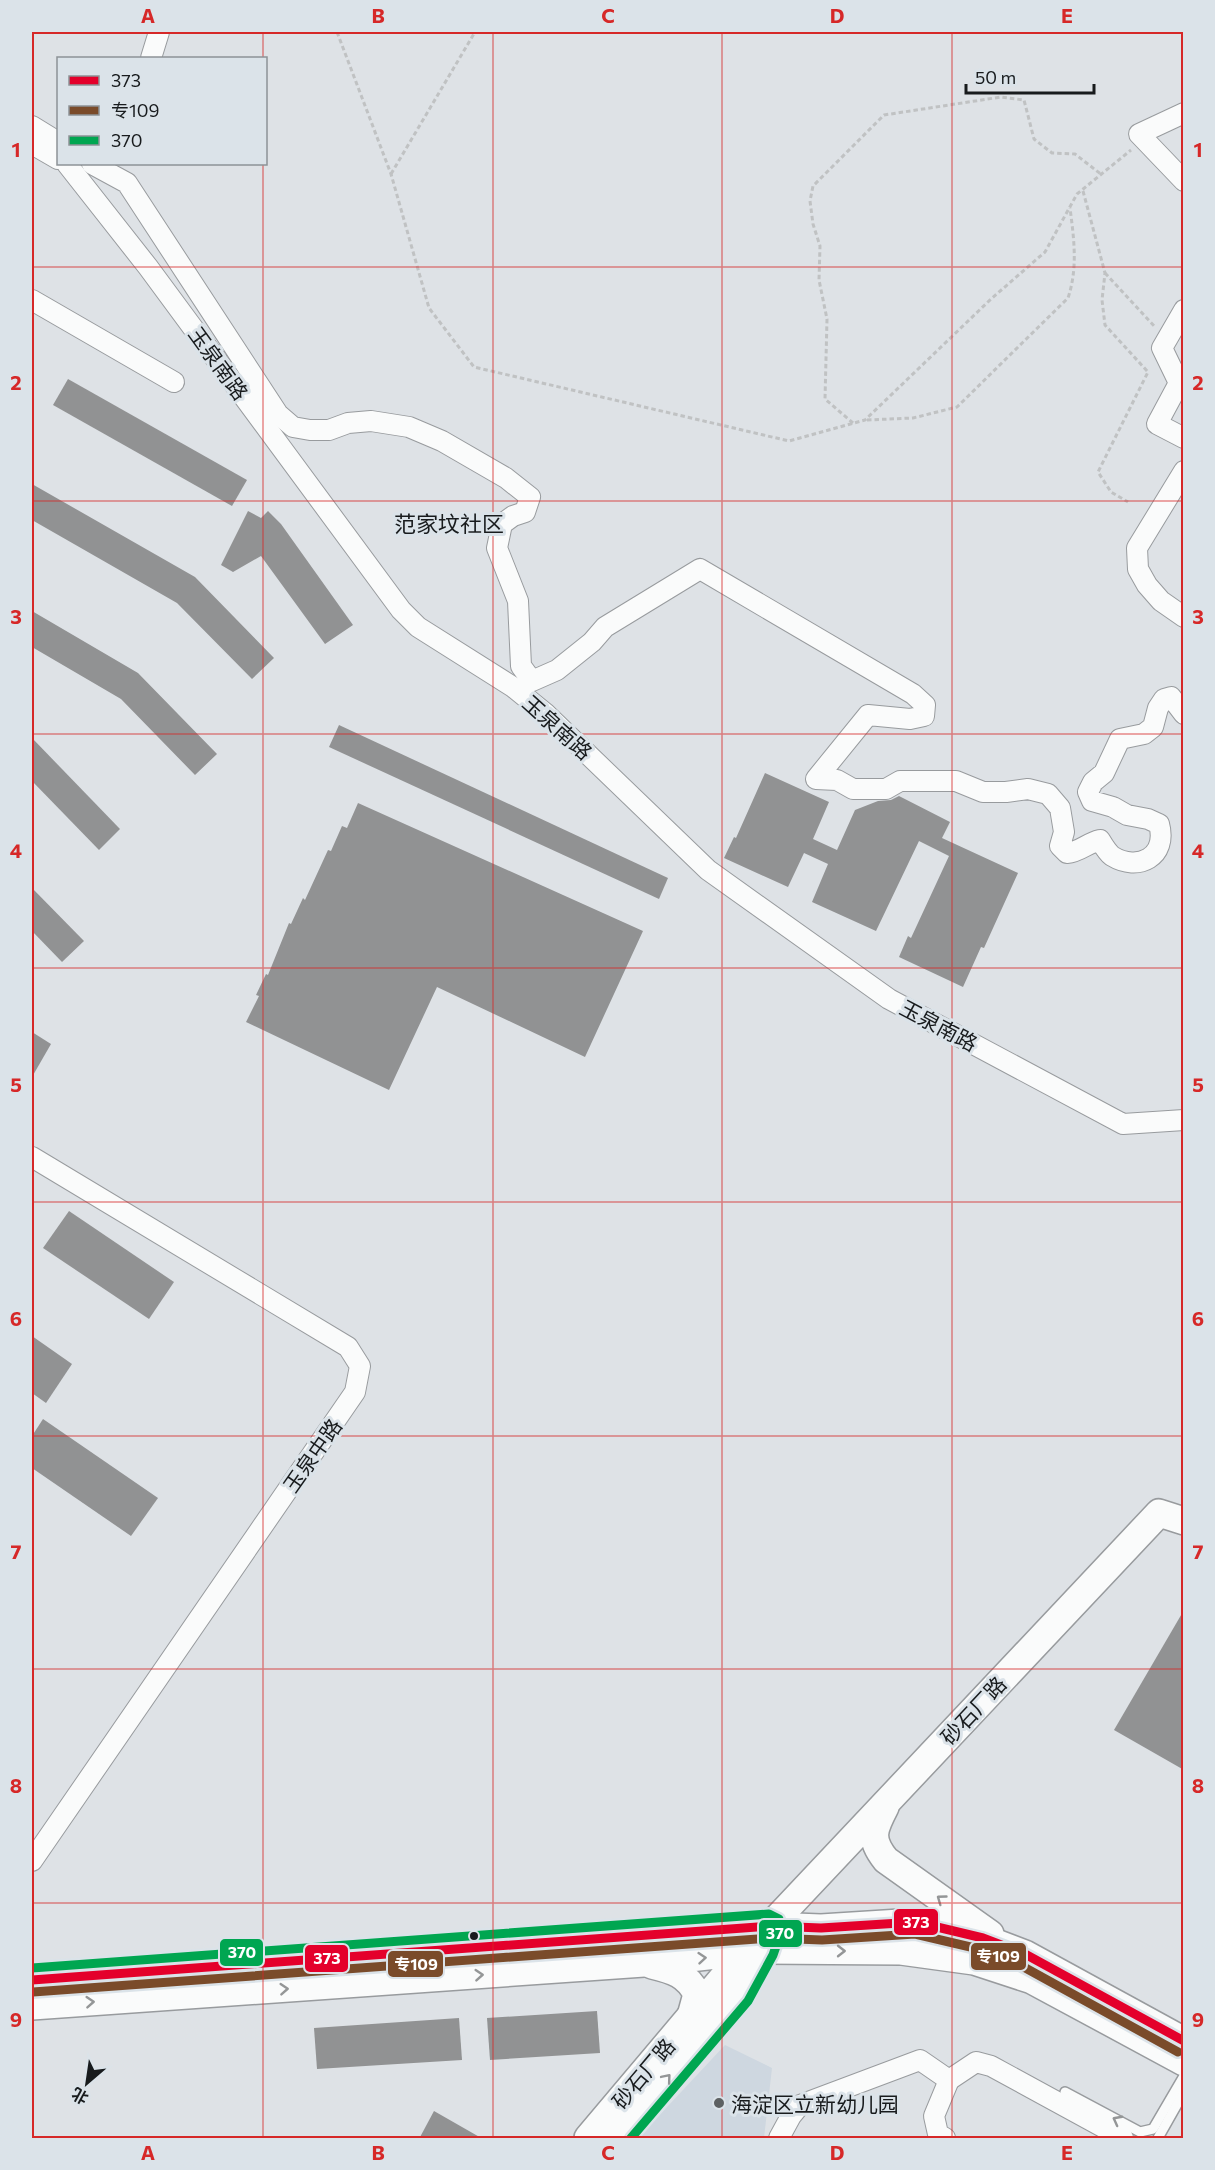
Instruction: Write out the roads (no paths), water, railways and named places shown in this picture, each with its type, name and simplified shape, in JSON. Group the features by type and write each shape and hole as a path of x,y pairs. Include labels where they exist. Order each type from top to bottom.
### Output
{"main road":[{"name":"砂石厂路","path":"588,2139 691,2016 892,1796 1159,1513 1184,1521"},
{"path":"892,1796 875,1829 875,1847 886,1860 981,1928 1184,2041"},
{"path":"32,2006 644,1963 758,1943 821,1928 916,1922 983,1938 1025,1954"},
{"name":"砂石厂路","path":"616,2139 738,1994 758,1943"},
{"path":"32,1980 758,1943 901,1951 974,1961 1032,1980 1184,2062"},
{"path":"644,1963 675,1970 692,1983 697,1994 691,2016"}],"street":[{"path":"152,57 159,32"},
{"path":"1184,113 1139,134 1184,181"},
{"path":"32,126 57,141"},
{"path":"32,144 57,158"},
{"name":"玉泉南路","path":"68,165 148,267 401,610 418,627 513,687 569,735 708,870 889,999 1123,1124 1184,1120"},
{"path":"94,165 127,183 278,414 293,427 329,430 348,423 371,421 409,427 442,441 506,478 530,496 525,512 513,516 502,524 497,548 518,601 521,666 532,681 556,670 592,642 605,627 700,569 913,694 924,705 924,716 910,720 868,715 816,779 837,780 853,789 886,789 900,781 956,781 983,792 1028,789 1048,794 1060,808 1064,831 1060,846 1067,854 1076,852 1089,842 1100,840 1110,855 1128,863 1142,863 1160,845 1162,836 1159,824 1148,819 1127,815 1113,807 1092,801 1088,792 1093,782 1104,773 1120,739 1144,734 1153,727 1158,708 1164,699 1171,697 1184,714"},
{"path":"32,300 174,382"},
{"path":"1184,310 1162,348 1179,383 1157,424 1184,438"},
{"path":"1184,471 1137,548 1138,569 1147,585 1161,601 1184,617"},
{"name":"玉泉中路","path":"32,1158 348,1347 360,1366 355,1392 32,1861"},
{"path":"779,2139 791,2116 800,2105 920,2060 949,2080"},
{"path":"945,2139 938,2134 934,2116 949,2080 976,2062 991,2066 1124,2139"}],"lane":[{"path":"1065,2092 1140,2133 1153,2129 1184,2076"},
{"path":"1158,2139 1184,2092"}],"place":[{"name":"海淀区立新幼儿园","path":"719,2103"}],"district":[{"name":"范家坟社区","path":"449,523"}]}
